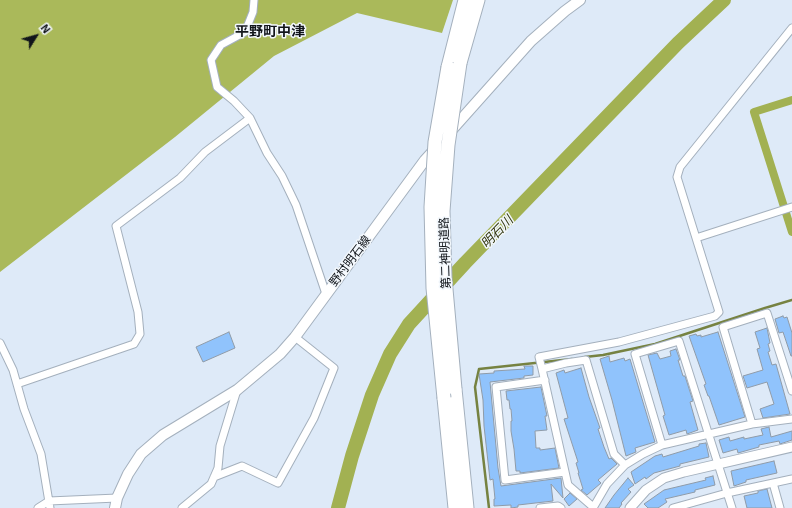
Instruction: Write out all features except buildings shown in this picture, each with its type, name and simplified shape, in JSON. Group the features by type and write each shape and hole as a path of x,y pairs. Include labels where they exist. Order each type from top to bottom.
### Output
{"highway":[{"name":"第二神明道路","path":"455,508 433,288 431,207 435,142 454,65 466,0"},
{"name":"第二神明道路","path":"467,508 445,278 444,211 454,65 478,0"}],"main road":[{"name":"野村明石線","path":"116,503 128,474 141,454 163,435 237,390 280,354 295,337 430,155 531,41 580,0"}],"street":[{"path":"254,0 253,12 245,32 220,46 211,60 216,87 234,101 250,118 267,153 282,176 296,205 326,294"},
{"path":"792,28 680,167 676,177 719,312 715,316 619,342 539,357 568,485 593,508 607,484 625,465 662,445 752,424 792,419"},
{"path":"17,384 134,344 140,334 138,312 116,226 180,178 205,152 250,118"},
{"path":"696,238 792,208"},
{"path":"752,424 723,327 767,313 792,391"},
{"path":"214,477 242,466 278,483 314,418 334,368 295,337"},
{"path":"662,445 634,354 679,341 732,508"},
{"path":"0,343 13,370 24,409 41,454 50,504"},
{"path":"542,369 566,362 586,360 614,454 625,465"},
{"path":"545,380 496,386 506,480 565,472"},
{"path":"182,508 211,484 218,468 220,446 237,390"},
{"path":"630,508 646,490 664,478 792,447"},
{"path":"673,508 727,493 792,480"},
{"path":"773,483 780,508"},
{"path":"38,508 50,504 116,503"},
{"path":"540,508 558,506 560,508"}],"green space":[{"path":"0,0 453,0 442,33 357,13 274,56 175,137 0,272"}],"waterway":[{"name":"明石川","path":"338,508 352,456 372,395 390,354 409,324 465,263 678,43 724,0"},
{"path":"792,100 754,112 792,232"},
{"path":"585,357 603,355 655,344 792,300"},
{"path":"489,508 475,387 479,369 572,359"}],"district":[{"name":"平野町中津","path":"270,31"}]}
